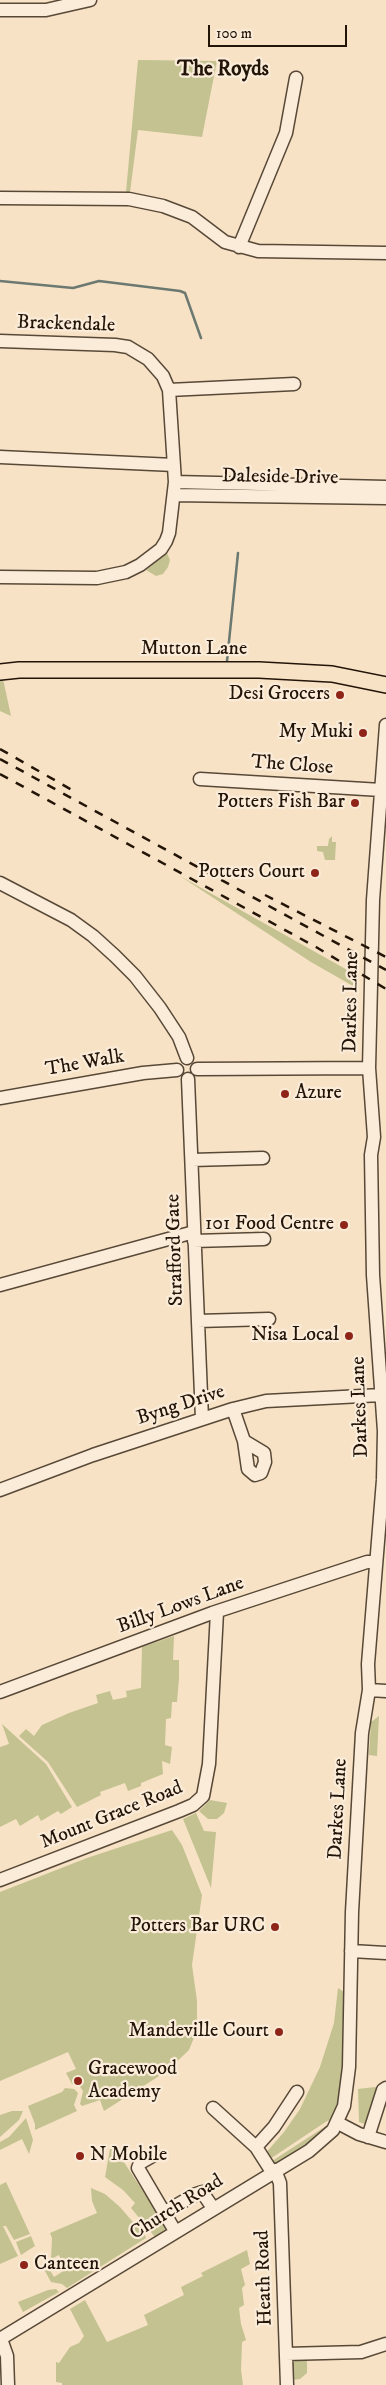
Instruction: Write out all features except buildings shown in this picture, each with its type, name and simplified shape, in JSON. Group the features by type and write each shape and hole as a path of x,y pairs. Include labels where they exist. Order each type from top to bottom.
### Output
{"main road":[{"name":"Mutton Lane","path":"0,672 19,670 259,670 332,674 386,685"}],"street":[{"path":"0,10 46,10 90,0"},
{"path":"239,247 286,133 296,78"},
{"path":"0,198 129,199 163,206 192,217 225,242 258,251 386,253"},
{"name":"Brackendale","path":"0,341 115,345 128,347 138,352 157,368 169,390 175,482 170,533 166,541 161,549 152,557 130,570 97,578 0,577"},
{"path":"169,390 294,384"},
{"path":"0,457 174,465"},
{"name":"Daleside Drive","path":"175,482 386,487"},
{"name":"Daleside Drive","path":"174,495 386,498"},
{"name":"Darkes Lane","path":"348,2087 351,1951 362,1733 369,1690 368,1668 383,1480 385,1431 373,1275 371,1156 380,1138 369,1068 372,900 382,841 381,790 386,725"},
{"name":"The Close","path":"200,778 381,790"},
{"path":"0,883 71,920 93,936 115,956 135,976 160,1008 179,1037 187,1058 195,1063 197,1069 195,1075 188,1079 180,1077 176,1070 179,1062 187,1058"},
{"path":"197,1069 369,1068"},
{"name":"The Walk","path":"0,1098 143,1073 176,1070"},
{"name":"Strafford Gate","path":"188,1079 202,1419"},
{"path":"192,1160 263,1158"},
{"path":"0,1285 194,1236 264,1239"},
{"path":"198,1321 269,1319"},
{"name":"Byng Drive","path":"0,1490 93,1455 233,1409 266,1401 381,1395"},
{"path":"233,1409 244,1441"},
{"name":"Billy Lows Lane","path":"0,1692 218,1612 367,1562 376,1562"},
{"name":"Mount Grace Road","path":"0,1880 179,1811 193,1805 203,1796 209,1764 218,1612"},
{"path":"369,1690 386,1691"},
{"path":"351,1951 386,1953"},
{"name":"Church Road","path":"0,2339 321,2142 338,2122 348,2087"},
{"path":"368,2137 383,2090 386,2088"},
{"path":"256,2147 274,2127 297,2092"},
{"name":"Heath Road","path":"213,2108 256,2147 274,2171 280,2183 287,2385"},
{"path":"338,2122 368,2137 386,2142"},
{"path":"154,2155 140,2163 138,2168 175,2231"},
{"path":"165,2212 202,2192 213,2208"},
{"path":"0,2339 8,2356 8,2385"},
{"path":"286,2354 361,2352 386,2344"}],"shaded area":[{"path":"138,60 217,61 202,137 138,130 130,192 126,192"},
{"path":"167,553 170,560 163,574 156,576 146,570"},
{"path":"3,679 11,716 0,711 0,680"},
{"path":"332,836 332,842 336,842 335,860 325,860 323,852 317,851 317,846 328,846 329,839"},
{"path":"180,876 358,976 356,982 353,986 311,962"},
{"path":"174,1636 173,1660 179,1660 179,1678 177,1702 172,1702 171,1718 166,1719 165,1745 172,1747 170,1764 162,1761 163,1774 141,1783 141,1786 128,1791 125,1783 100,1792 101,1795 77,1807 48,1762 19,1736 26,1729 34,1736 42,1725 98,1703 96,1695 110,1691 113,1700 127,1697 126,1691 141,1688 142,1647"},
{"path":"379,1716 377,1756 369,1755 371,1722"},
{"path":"2,1724 46,1764 72,1807 61,1814 58,1811 41,1821 38,1815 20,1826 16,1819 0,1827 0,1747 9,1744"},
{"path":"210,1800 227,1803 224,1813 217,1819 208,1819 199,1811"},
{"path":"196,1813 204,1831 216,1832 211,1888 183,1819"},
{"path":"172,1830 182,1845 202,1895 192,1965 197,2001 197,2030 189,2050 167,2071 104,2111 100,2100 82,2106 80,2104 83,2091 79,2085 72,2084 66,2073 76,2069 68,2052 0,2081 0,1892 87,1858"},
{"path":"338,1988 344,1992 343,2091 332,2120 327,2121 267,2161 264,2155 284,2132 300,2109 320,2067 334,2023"},
{"path":"375,2087 378,2089 368,2125 359,2122 358,2089"},
{"path":"65,2088 74,2089 78,2093 74,2105 77,2111 35,2130 35,2124 28,2106 62,2092"},
{"path":"12,2111 23,2111 19,2120 0,2137 0,2115"},
{"path":"26,2118 33,2140 29,2154 22,2139 0,2150 0,2142 9,2137"},
{"path":"326,2126 329,2126 314,2141 276,2164 269,2163"},
{"path":"114,2147 154,2208 168,2222 169,2227 155,2237 131,2208 135,2203 123,2190 105,2177 110,2149"},
{"path":"6,2182 30,2234 14,2240 6,2226 3,2226 18,2256 0,2264 0,2185"},
{"path":"91,2188 105,2194 120,2207 132,2221 141,2227 146,2238 67,2288 62,2284 51,2282 45,2271 49,2269 54,2277 65,2270 59,2255 51,2259 52,2238 50,2233 97,2213 92,2201"},
{"path":"31,2236 35,2246 21,2255 16,2242"},
{"path":"247,2250 250,2264 241,2269 245,2285 242,2288 244,2305 239,2308 246,2340 242,2342 241,2370 243,2385 62,2385 62,2383 56,2382 56,2362 59,2363 70,2347 79,2343 84,2336 70,2309 85,2300 107,2342 148,2325 144,2315 184,2295 181,2287 203,2276 201,2273"},
{"path":"56,2289 59,2292 23,2312 18,2302 48,2290"},
{"path":"297,2359 307,2360 307,2373 300,2379 292,2380 291,2365"}],"waterway":[{"path":"0,281 73,288 99,281 180,291 185,293 201,338"},
{"path":"227,661 238,553"}],"railway":[{"path":"0,749 72,790"},
{"path":"0,759 386,970"},
{"path":"0,774 316,947 386,989"},
{"path":"265,895 386,957"}],"place":[{"name":"Desi Grocers","path":"340,695"},
{"name":"My Muki","path":"363,733"},
{"name":"Potters Fish Bar","path":"355,803"},
{"name":"Potters Court","path":"315,873"},
{"name":"Azure","path":"285,1094"},
{"name":"101 Food Centre","path":"344,1225"},
{"name":"Nisa Local","path":"349,1336"},
{"name":"Potters Bar URC","path":"275,1927"},
{"name":"Mandeville Court","path":"279,2032"},
{"name":"Gracewood Academy","path":"78,2081"},
{"name":"N Mobile","path":"80,2156"},
{"name":"Canteen","path":"24,2265"}],"district":[{"name":"The Royds","path":"223,71"}]}
